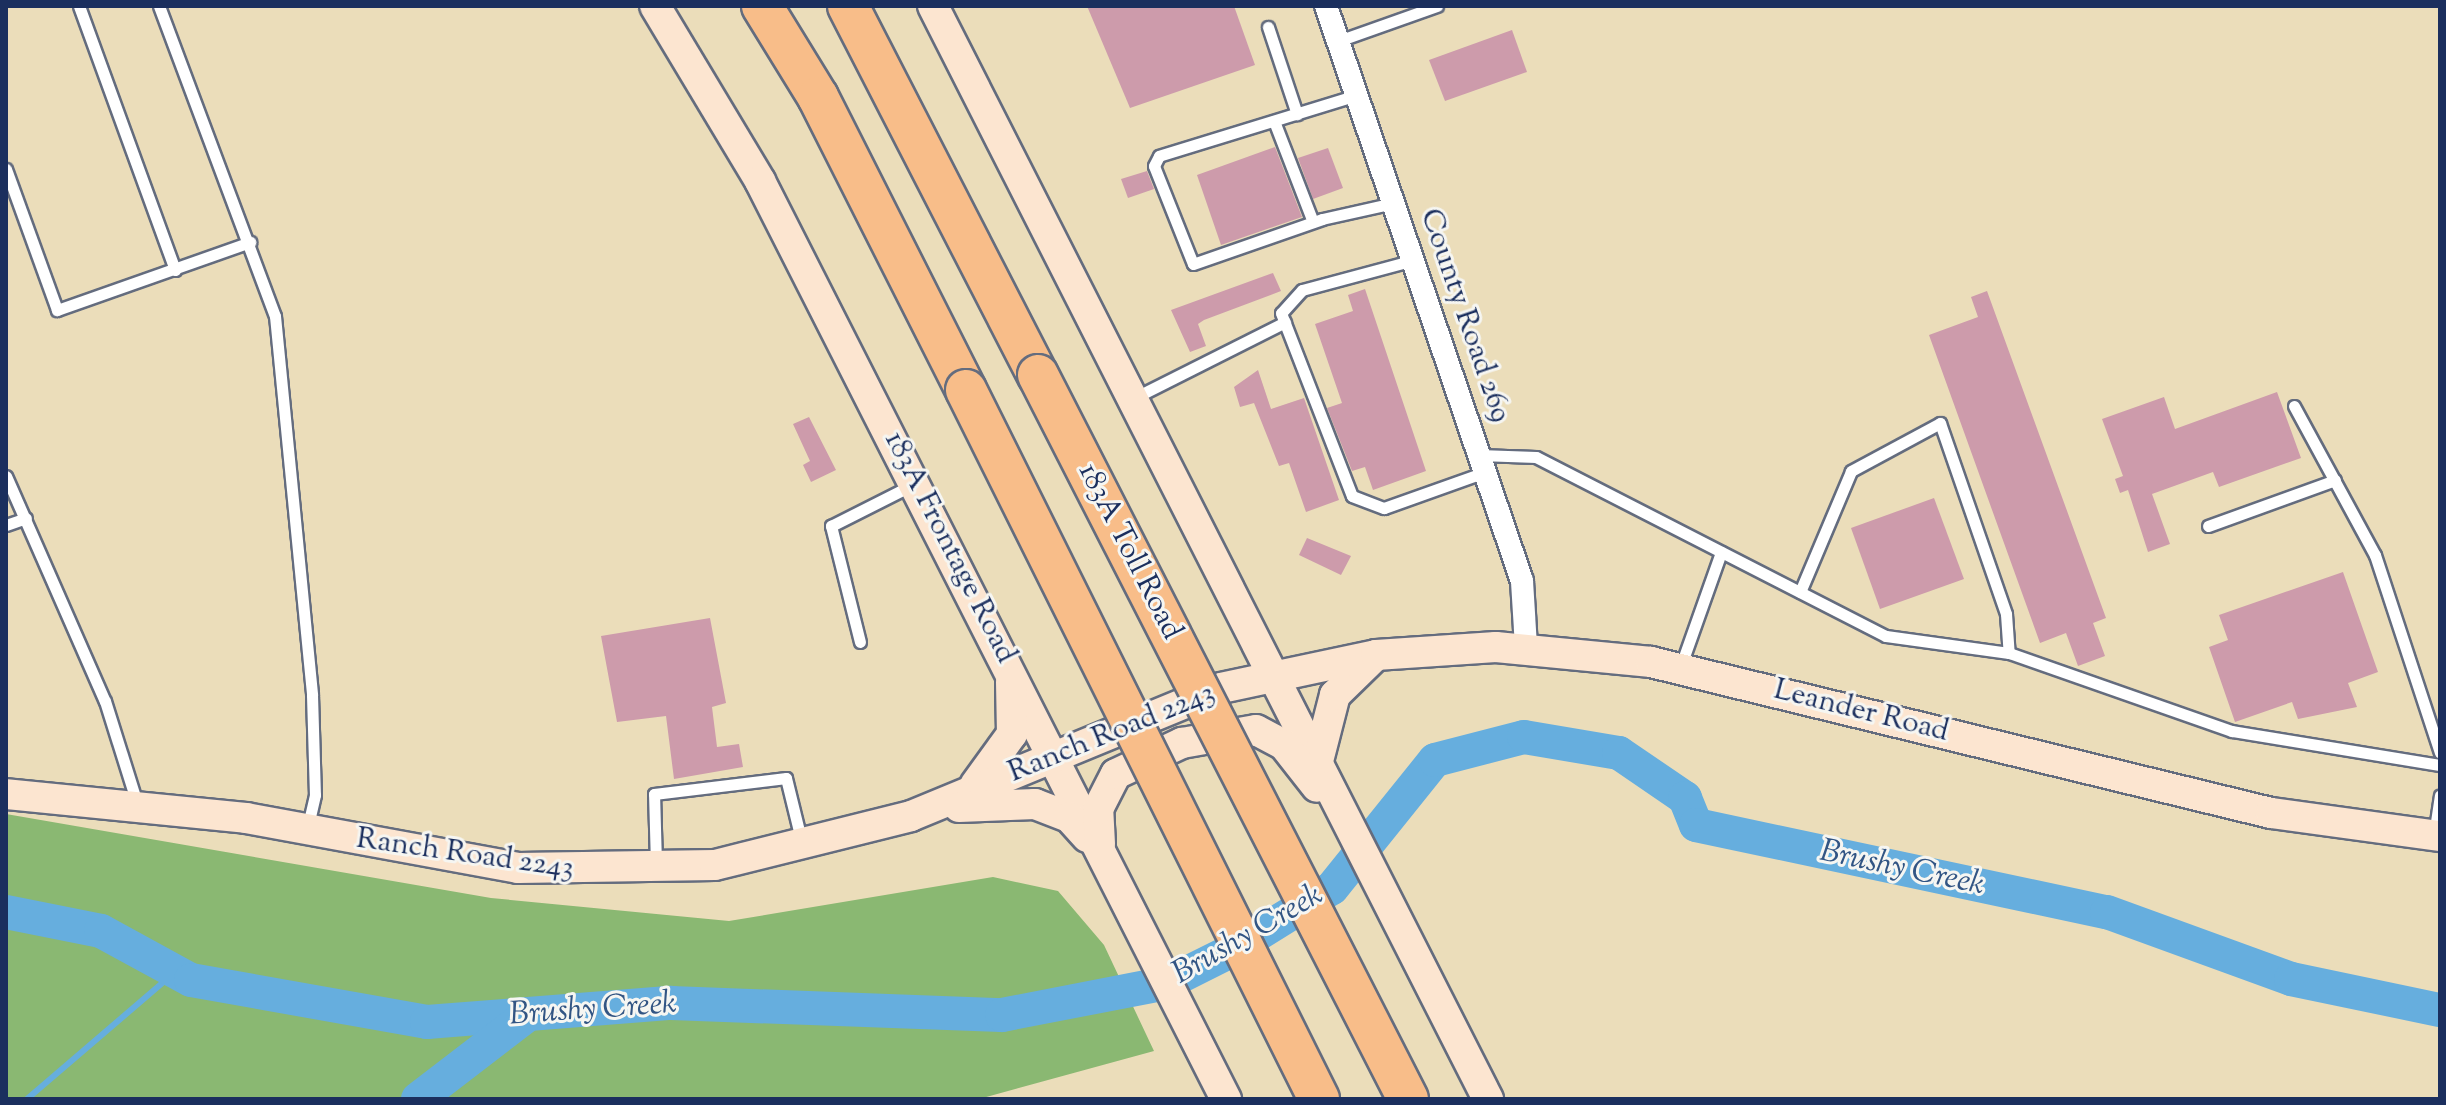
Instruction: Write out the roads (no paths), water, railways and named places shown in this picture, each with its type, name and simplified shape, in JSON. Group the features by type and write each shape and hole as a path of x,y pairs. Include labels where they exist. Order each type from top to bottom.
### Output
{"highway":[{"path":"762,6 818,97 1319,1099"},
{"name":"183A Toll Road","path":"848,6 1408,1099"}],"main road":[{"name":"183A Frontage Road","path":"655,6 760,181 1001,649 1226,1099"},
{"path":"933,6 1277,675 1316,768 1351,829 1488,1099"},
{"name":"Leander Road","path":"1277,675 1376,655 1526,647 1680,669 2271,813 2437,836"},
{"path":"969,792 1012,734 1014,696 1001,649"},
{"path":"1316,768 1335,695 1376,655"},
{"name":"Ranch Road 2243","path":"6,794 137,803 518,868 656,870 804,848 921,812 1221,688 1277,675"},
{"path":"1101,854 1098,809 1116,774 1182,743 1256,730 1316,768"},
{"path":"921,812 1035,804 1069,817 1101,854"}],"street":[{"name":"County Road 269","path":"1326,6 1522,581 1526,647"}],"lane":[{"path":"79,6 175,270"},
{"path":"159,6 250,242 275,316 305,612 315,795 307,830"},
{"path":"1338,41 1437,6"},
{"path":"1268,27 1297,114"},
{"path":"1357,95 1159,156 1154,166 1187,260 1193,264 1313,222 1394,203"},
{"path":"1274,121 1313,222"},
{"path":"6,169 57,310 250,242"},
{"path":"1414,260 1302,290 1281,313 1352,496 1384,508 1482,463 1536,457 1886,636 2009,653 2232,731 2440,765"},
{"path":"1133,398 1285,322"},
{"path":"2294,406 2375,555 2440,753"},
{"path":"1800,592 1851,471 1940,423 2006,614 2009,653"},
{"path":"7,476 105,701 137,803"},
{"path":"2208,526 2335,480"},
{"path":"860,642 831,526 916,483"},
{"path":"6,525 26,518"},
{"path":"1680,669 1721,552"},
{"path":"656,870 654,794 786,778 804,848"},
{"path":"2437,836 2440,795"}],"waterway":[{"name":"Brushy Creek","path":"6,912 101,931 191,980 427,1022 671,1003 1002,1015 1167,983 1229,952 1332,888 1435,760 1524,737 1619,753 1685,798 1696,825 2107,912 2291,979 2440,1010"},
{"path":"27,1099 173,974"},
{"path":"418,1099 525,1017"}]}
